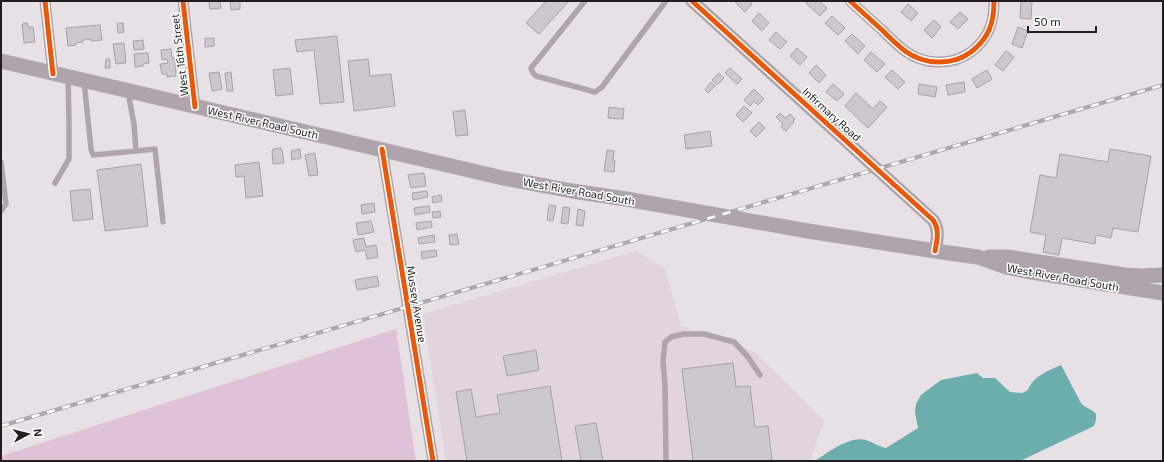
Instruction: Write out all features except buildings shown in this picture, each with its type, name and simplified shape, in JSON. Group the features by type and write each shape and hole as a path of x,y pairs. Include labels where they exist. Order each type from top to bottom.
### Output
{"main road":[{"name":"West River Road South","path":"1,61 502,178 808,231 978,257 1006,267 1025,271 1163,293"},
{"path":"978,257 1007,257 1125,275 1163,275"}],"street":[{"path":"45,1 61,75"},
{"name":"West 16th Street","path":"183,1 195,107"},
{"name":"Infirmary Road","path":"692,1 933,220 937,227 938,234 936,251"},
{"path":"850,1 904,51 922,60 941,62 960,58 972,51 983,41 992,24 994,1"},
{"name":"Mussey Avenue","path":"382,149 433,461"}],"lane":[{"path":"585,1 531,68 536,76 595,92 602,87 666,1"},
{"path":"56,183 68,159 69,122 61,75"},
{"path":"84,80 90,149 93,155 155,149 163,222"},
{"path":"128,90 134,124 136,152"},
{"path":"1,162 6,204 1,211"},
{"path":"666,461 665,385 663,361 665,342 671,337 684,334 704,334 734,342 748,357 760,376"}],"shaded area":[{"path":"636,251 665,268 681,326 753,351 824,421 810,461 446,461 423,314"},
{"path":"396,329 416,461 1,461 1,456"}],"water":[{"path":"1061,365 1081,403 1096,414 1094,426 1020,461 815,461 833,449 853,440 866,440 886,448 918,428 915,412 916,404 921,395 941,380 977,373 983,378 995,378 1010,392 1022,393 1028,390 1033,381 1037,378"}],"railway":[{"path":"1,426 1163,85"}],"cycle path":[{"path":"45,1 53,74"},
{"path":"183,1 195,107"},
{"path":"692,1 933,220 937,228 935,251"},
{"path":"850,1 905,51 921,59 938,62 947,62 963,57 977,47 989,30 993,16 994,1"},
{"path":"382,149 433,461"}]}
